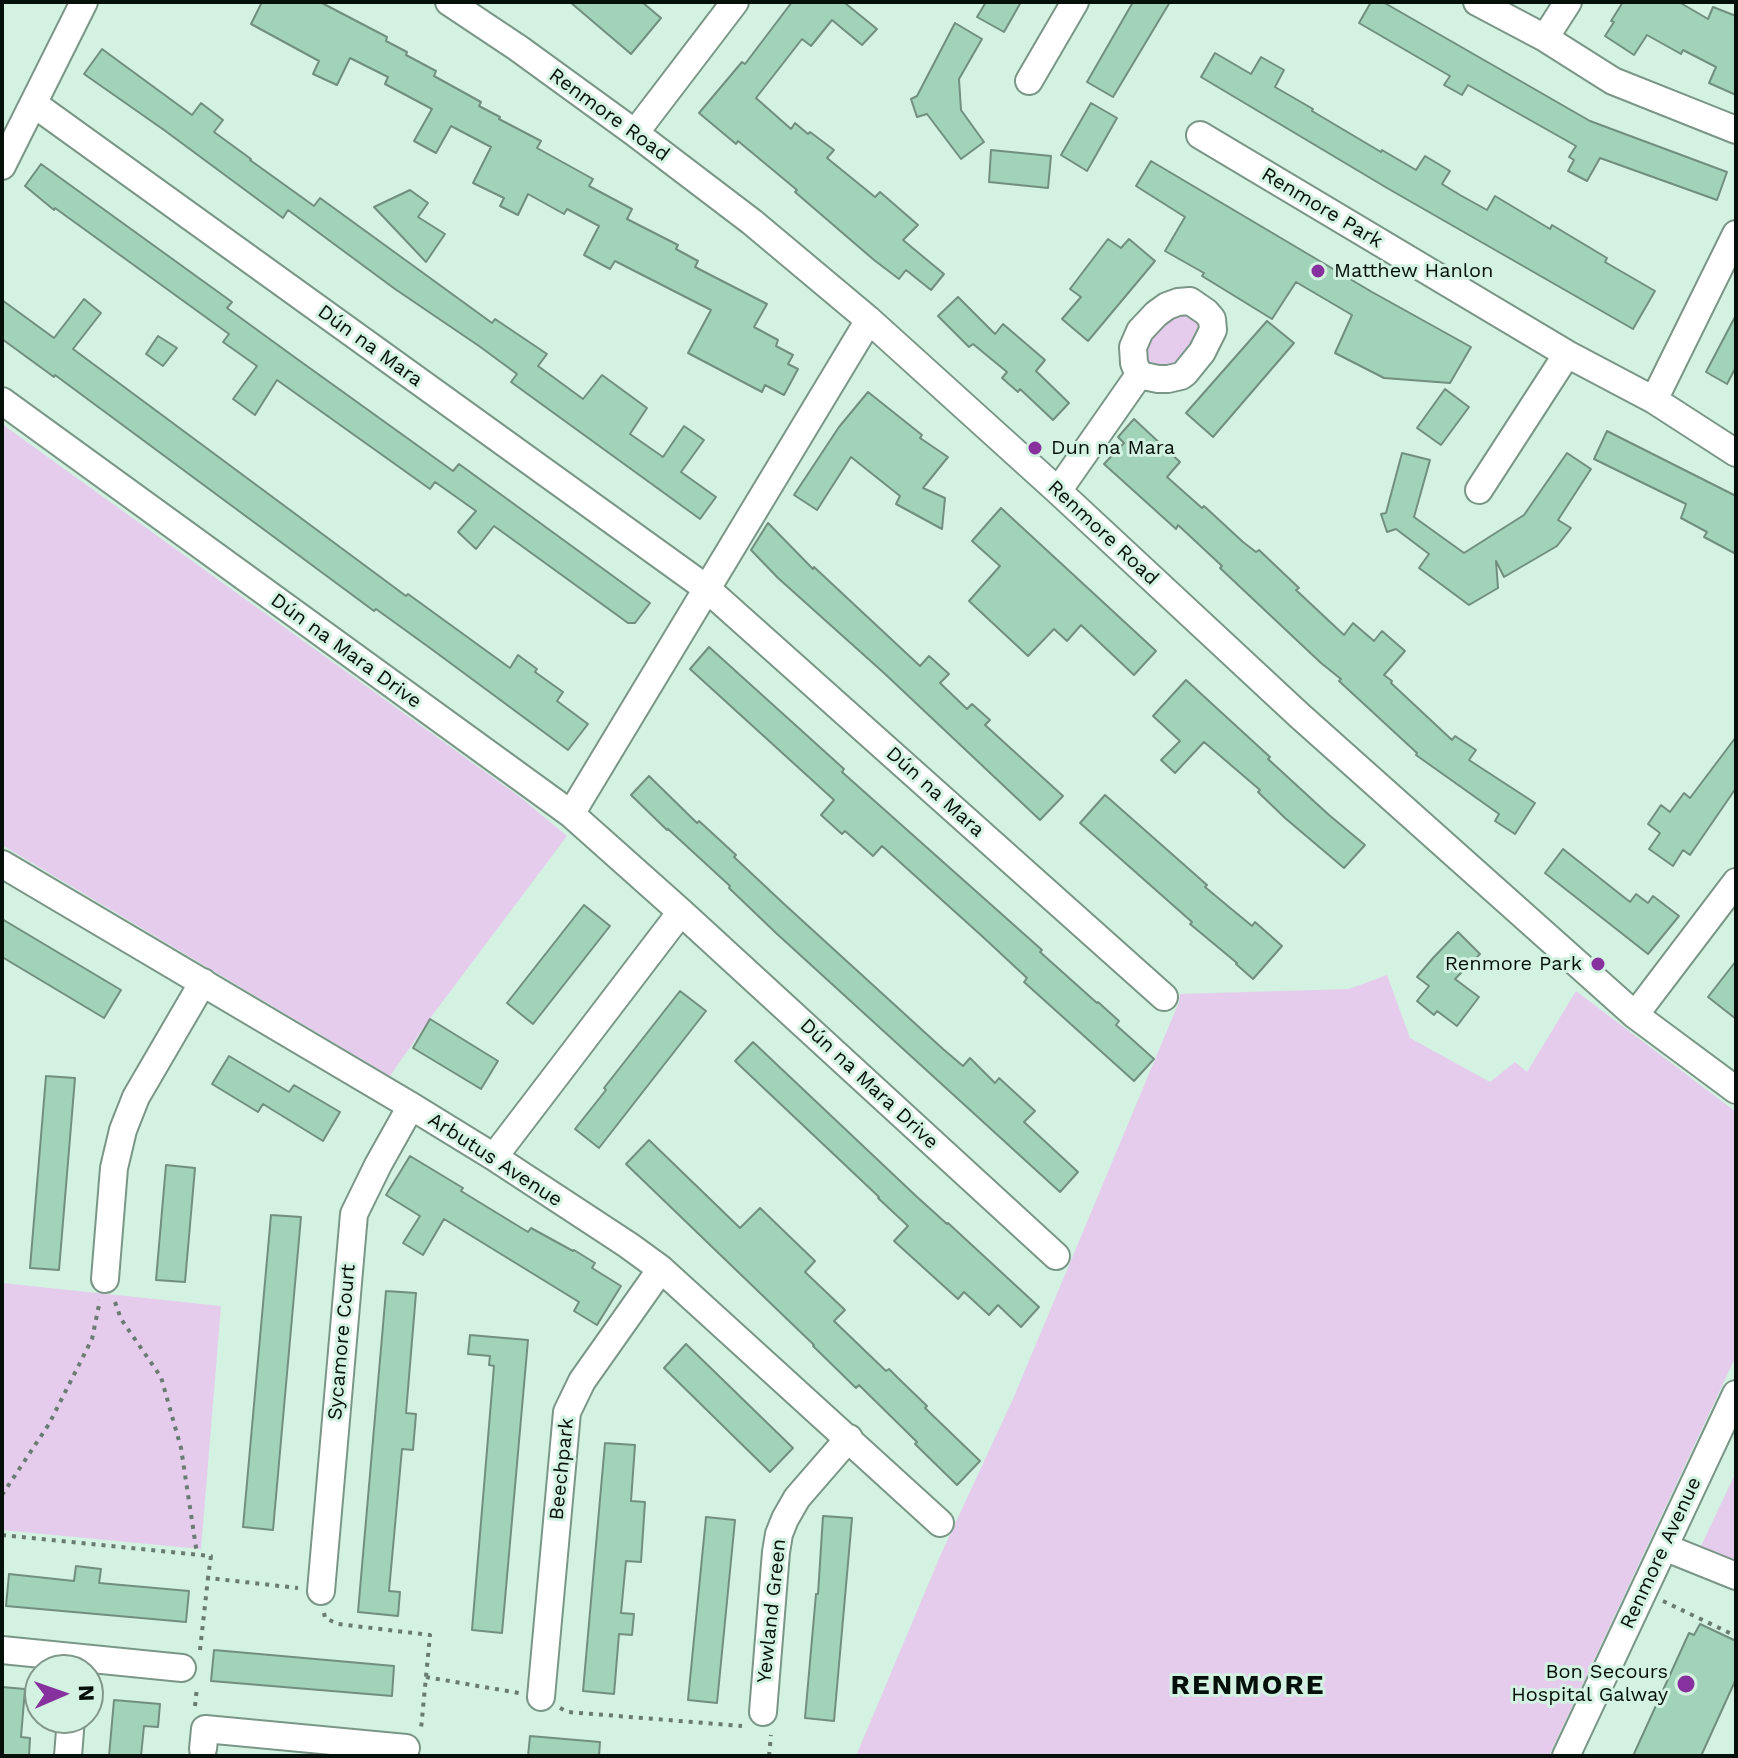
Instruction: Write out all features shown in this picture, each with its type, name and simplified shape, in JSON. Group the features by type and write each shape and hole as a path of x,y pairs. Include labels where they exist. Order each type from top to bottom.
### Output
{"street":[{"path":"2,166 84,2"},
{"name":"Renmore Road","path":"449,2 635,133 752,222 869,320 1300,716 1635,1015 1736,1090"},
{"path":"635,133 735,2"},
{"path":"1029,81 1075,2"},
{"path":"1477,2 1545,38 1613,81 1736,130"},
{"path":"1545,38 1568,2"},
{"name":"Dún na Mara","path":"34,104 706,588 1164,997"},
{"name":"Renmore Park","path":"1200,135 1567,354 1654,400 1736,453"},
{"path":"1654,400 1736,234"},
{"path":"571,814 869,320"},
{"path":"1479,490 1567,354"},
{"path":"1058,491 1139,375"},
{"name":"Dún na Mara Drive","path":"2,401 571,814 1056,1256"},
{"name":"Arbutus Avenue","path":"2,864 494,1157 661,1269 940,1523"},
{"path":"1635,1015 1736,882"},
{"path":"494,1157 681,912"},
{"path":"105,1279 114,1168 123,1130 136,1097 203,982"},
{"name":"Sycamore Court","path":"321,1591 354,1214 411,1106"},
{"name":"Beechpark","path":"541,1697 567,1412 582,1381 661,1269"},
{"name":"Renmore Avenue","path":"1566,1756 1736,1394"},
{"name":"Yewland Green","path":"754,1719 779,1534 797,1498 849,1438"},
{"path":"1664,1547 1736,1576"},
{"path":"2,1650 24,1654"},
{"path":"104,1665 193,1670"},
{"path":"68,1756 70,1734"},
{"path":"204,1739 296,1747 414,1742"}],"path":[{"path":"2,1495 49,1424 92,1339 105,1279"},
{"path":"105,1279 121,1319 161,1377 181,1448 197,1554"},
{"path":"2,1535 211,1556 193,1670 194,1716 204,1739"},
{"path":"208,1578 321,1591 325,1618 338,1624 430,1635 414,1742"},
{"path":"1643,1591 1736,1636"},
{"path":"426,1677 541,1697 568,1712 754,1719"}],"shaded area":[{"path":"1195,312 1202,330 1176,368 1150,369 1144,357 1145,339 1168,314"},
{"path":"2,424 520,797 567,836 390,1076 2,845"},
{"path":"1387,975 1410,1038 1490,1082 1515,1062 1527,1072 1576,991 1736,1112 1736,1356 1549,1756 856,1756 941,1554 1013,1399 1180,994 1349,989"},
{"path":"2,1283 221,1306 201,1549 2,1530"},
{"path":"1736,1472 1736,1563 1701,1546"}],"building":[{"path":"262,2 320,2 387,37 386,41 407,52 406,55 436,71 434,76 481,102 479,106 499,119 541,141 537,148 593,179 589,186 632,209 627,219 678,245 676,249 698,261 695,267 767,304 754,327 778,340 776,346 793,355 788,364 798,369 784,395 765,385 762,392 688,353 711,310 615,261 610,269 584,255 599,226 567,209 564,214 528,194 518,215 500,206 504,198 473,183 491,147 451,126 436,153 414,141 432,109 385,84 388,77 350,58 337,85 313,74 319,61 251,24"},
{"path":"570,2 642,2 661,18 631,54"},
{"path":"792,2 847,2 877,29 862,45 832,20 811,46 802,39 756,98 791,129 795,123 834,150 827,158 875,197 880,192 918,225 903,240 944,274 931,290 906,270 899,279 874,260 795,192 797,190 699,113 742,62 745,64"},
{"path":"986,2 1021,2 1004,32 977,17"},
{"path":"1133,2 1170,2 1113,97 1087,82"},
{"path":"1371,2 1383,2 1590,121 1727,172 1717,200 1600,158 1587,181 1568,171 1574,160 1569,157 1576,146 1468,85 1462,95 1444,85 1450,76 1359,23"},
{"path":"1623,2 1679,2 1708,19 1713,7 1736,16 1736,95 1709,83 1716,67 1683,50 1681,54 1647,35 1634,55 1605,36"},
{"path":"955,23 982,39 959,79 961,110 984,142 961,159 927,114 917,117 911,99 917,96"},
{"path":"102,49 192,115 201,103 223,120 214,132 250,160 314,206 320,198 492,323 495,319 547,354 538,366 583,399 602,375 647,408 630,434 663,457 684,426 704,440 681,472 716,497 700,519 511,382 517,374 479,346 288,210 283,218 84,74"},
{"path":"1215,53 1251,74 1261,57 1284,70 1275,87 1381,152 1416,170 1425,156 1450,171 1442,184 1460,195 1487,210 1495,196 1607,258 1605,262 1655,291 1633,329 1201,77"},
{"path":"1091,103 1117,118 1087,171 1061,155"},
{"path":"991,150 1051,156 1048,188 989,182"},
{"path":"1151,161 1471,347 1450,383 1384,378 1335,353 1352,315 1296,282 1272,319 1165,251 1185,217 1136,186"},
{"path":"41,164 232,302 227,308 293,356 453,471 459,464 650,603 635,623 628,623 494,526 476,549 458,532 476,511 435,482 430,489 277,380 255,415 233,399 257,366 223,342 229,334 25,186"},
{"path":"410,190 428,203 418,217 445,234 426,262 374,207"},
{"path":"1108,239 1121,248 1129,239 1155,261 1088,341 1062,319 1081,297 1070,289"},
{"path":"958,297 995,334 1003,324 1045,360 1036,371 1069,403 1053,420 1020,389 1018,392 1002,378 1007,372 973,344 969,347 938,316"},
{"path":"84,299 101,313 73,349 406,596 408,594 510,668 518,655 537,669 535,672 563,692 557,701 588,724 568,750 2,339 2,300 54,338"},
{"path":"1736,315 1736,367 1727,384 1706,372"},
{"path":"1267,321 1294,343 1213,437 1186,413"},
{"path":"158,336 177,348 163,366 146,354"},
{"path":"1445,389 1469,407 1441,445 1417,428"},
{"path":"868,392 922,435 920,438 948,457 923,488 945,498 942,529 896,504 900,496 851,457 817,510 794,495 839,427"},
{"path":"1134,419 1180,462 1167,477 1243,542 1256,552 1259,550 1344,635 1353,623 1374,641 1382,631 1405,651 1384,675 1452,740 1455,736 1476,750 1469,760 1535,803 1515,834 1495,821 1499,814 1416,755 1339,681 1341,679 1220,568 1222,566 1104,464 1124,443 1118,437"},
{"path":"1607,431 1736,496 1736,554 1704,537 1707,532 1681,518 1686,504 1594,459"},
{"path":"1402,453 1430,460 1414,517 1464,553 1524,515 1567,453 1591,469 1558,520 1571,528 1557,546 1504,577 1496,561 1498,588 1469,605 1419,568 1429,554 1396,529 1387,532 1381,514 1386,513"},
{"path":"1001,508 1156,651 1134,675 1081,625 1067,641 1054,629 1028,656 969,601 1000,566 972,541"},
{"path":"768,523 813,569 920,666 929,656 949,674 940,683 967,709 972,704 990,720 985,725 1063,796 1040,820 751,550"},
{"path":"709,647 844,769 842,772 1119,1021 1116,1025 1154,1059 1134,1081 1024,982 1027,978 882,846 873,856 821,815 834,800 690,669"},
{"path":"1186,680 1270,757 1268,759 1365,845 1344,868 1204,742 1175,773 1161,760 1180,741 1153,716"},
{"path":"1736,737 1736,788 1690,855 1683,850 1673,866 1649,849 1660,833 1648,824 1661,805 1670,812 1684,793 1690,798"},
{"path":"649,776 943,1049 963,1066 970,1058 995,1083 999,1078 1035,1111 1024,1122 1078,1172 1060,1192 776,933 631,795"},
{"path":"1105,795 1207,885 1205,887 1252,926 1255,922 1282,946 1253,979 1080,823"},
{"path":"1563,849 1630,902 1636,894 1648,903 1653,896 1679,916 1648,954 1545,873"},
{"path":"584,905 610,926 533,1024 507,1003"},
{"path":"2,919 121,990 104,1018 2,957"},
{"path":"1458,932 1480,954 1455,979 1479,997 1457,1026 1437,1011 1434,1015 1417,1001 1429,986 1417,977"},
{"path":"1736,961 1736,1019 1708,997"},
{"path":"680,991 706,1011 599,1148 575,1129"},
{"path":"430,1019 498,1061 481,1089 413,1048"},
{"path":"753,1042 1039,1307 1021,1327 998,1305 989,1315 964,1292 958,1299 894,1241 908,1226 735,1061"},
{"path":"229,1056 289,1092 294,1085 340,1112 323,1141 263,1104 258,1112 212,1084"},
{"path":"46,1076 75,1078 59,1270 30,1268"},
{"path":"649,1140 740,1228 760,1208 815,1261 805,1272 845,1310 834,1321 886,1371 889,1369 980,1461 957,1485 859,1385 856,1388 626,1164"},
{"path":"410,1156 528,1232 531,1228 574,1250 595,1263 592,1268 621,1286 597,1325 574,1311 579,1302 444,1219 423,1255 403,1243 420,1216 386,1195"},
{"path":"166,1165 195,1168 185,1282 156,1280"},
{"path":"271,1215 301,1217 273,1530 243,1527"},
{"path":"386,1291 416,1293 406,1413 416,1414 413,1450 402,1449 389,1591 400,1592 398,1616 358,1612"},
{"path":"470,1335 528,1340 502,1633 472,1630 494,1366 489,1365 490,1356 468,1354"},
{"path":"686,1344 793,1448 770,1472 664,1368"},
{"path":"605,1443 635,1445 631,1501 645,1502 641,1562 626,1561 621,1613 634,1614 632,1635 619,1634 614,1694 583,1691"},
{"path":"823,1516 852,1518 834,1721 805,1718"},
{"path":"706,1517 735,1520 717,1703 688,1700"},
{"path":"76,1566 101,1569 99,1583 189,1591 186,1622 6,1606 9,1574 74,1581"},
{"path":"1700,1624 1736,1641 1736,1679 1701,1756 1633,1756 1689,1633 1694,1635"},
{"path":"214,1650 394,1666 392,1696 211,1681"},
{"path":"2,1687 24,1689 21,1737 30,1738 29,1756 2,1756"},
{"path":"114,1700 160,1704 158,1727 144,1726 141,1756 109,1756"},
{"path":"530,1736 600,1742 599,1756 528,1756"}],"place":[{"name":"Matthew Hanlon","path":"1318,271"},
{"name":"Dun na Mara","path":"1035,448"},
{"name":"Renmore Park","path":"1598,964"},
{"name":"Bon Secours Hospital Galway","path":"1686,1684"}],"district":[{"name":"RENMORE","path":"1248,1686"}]}
